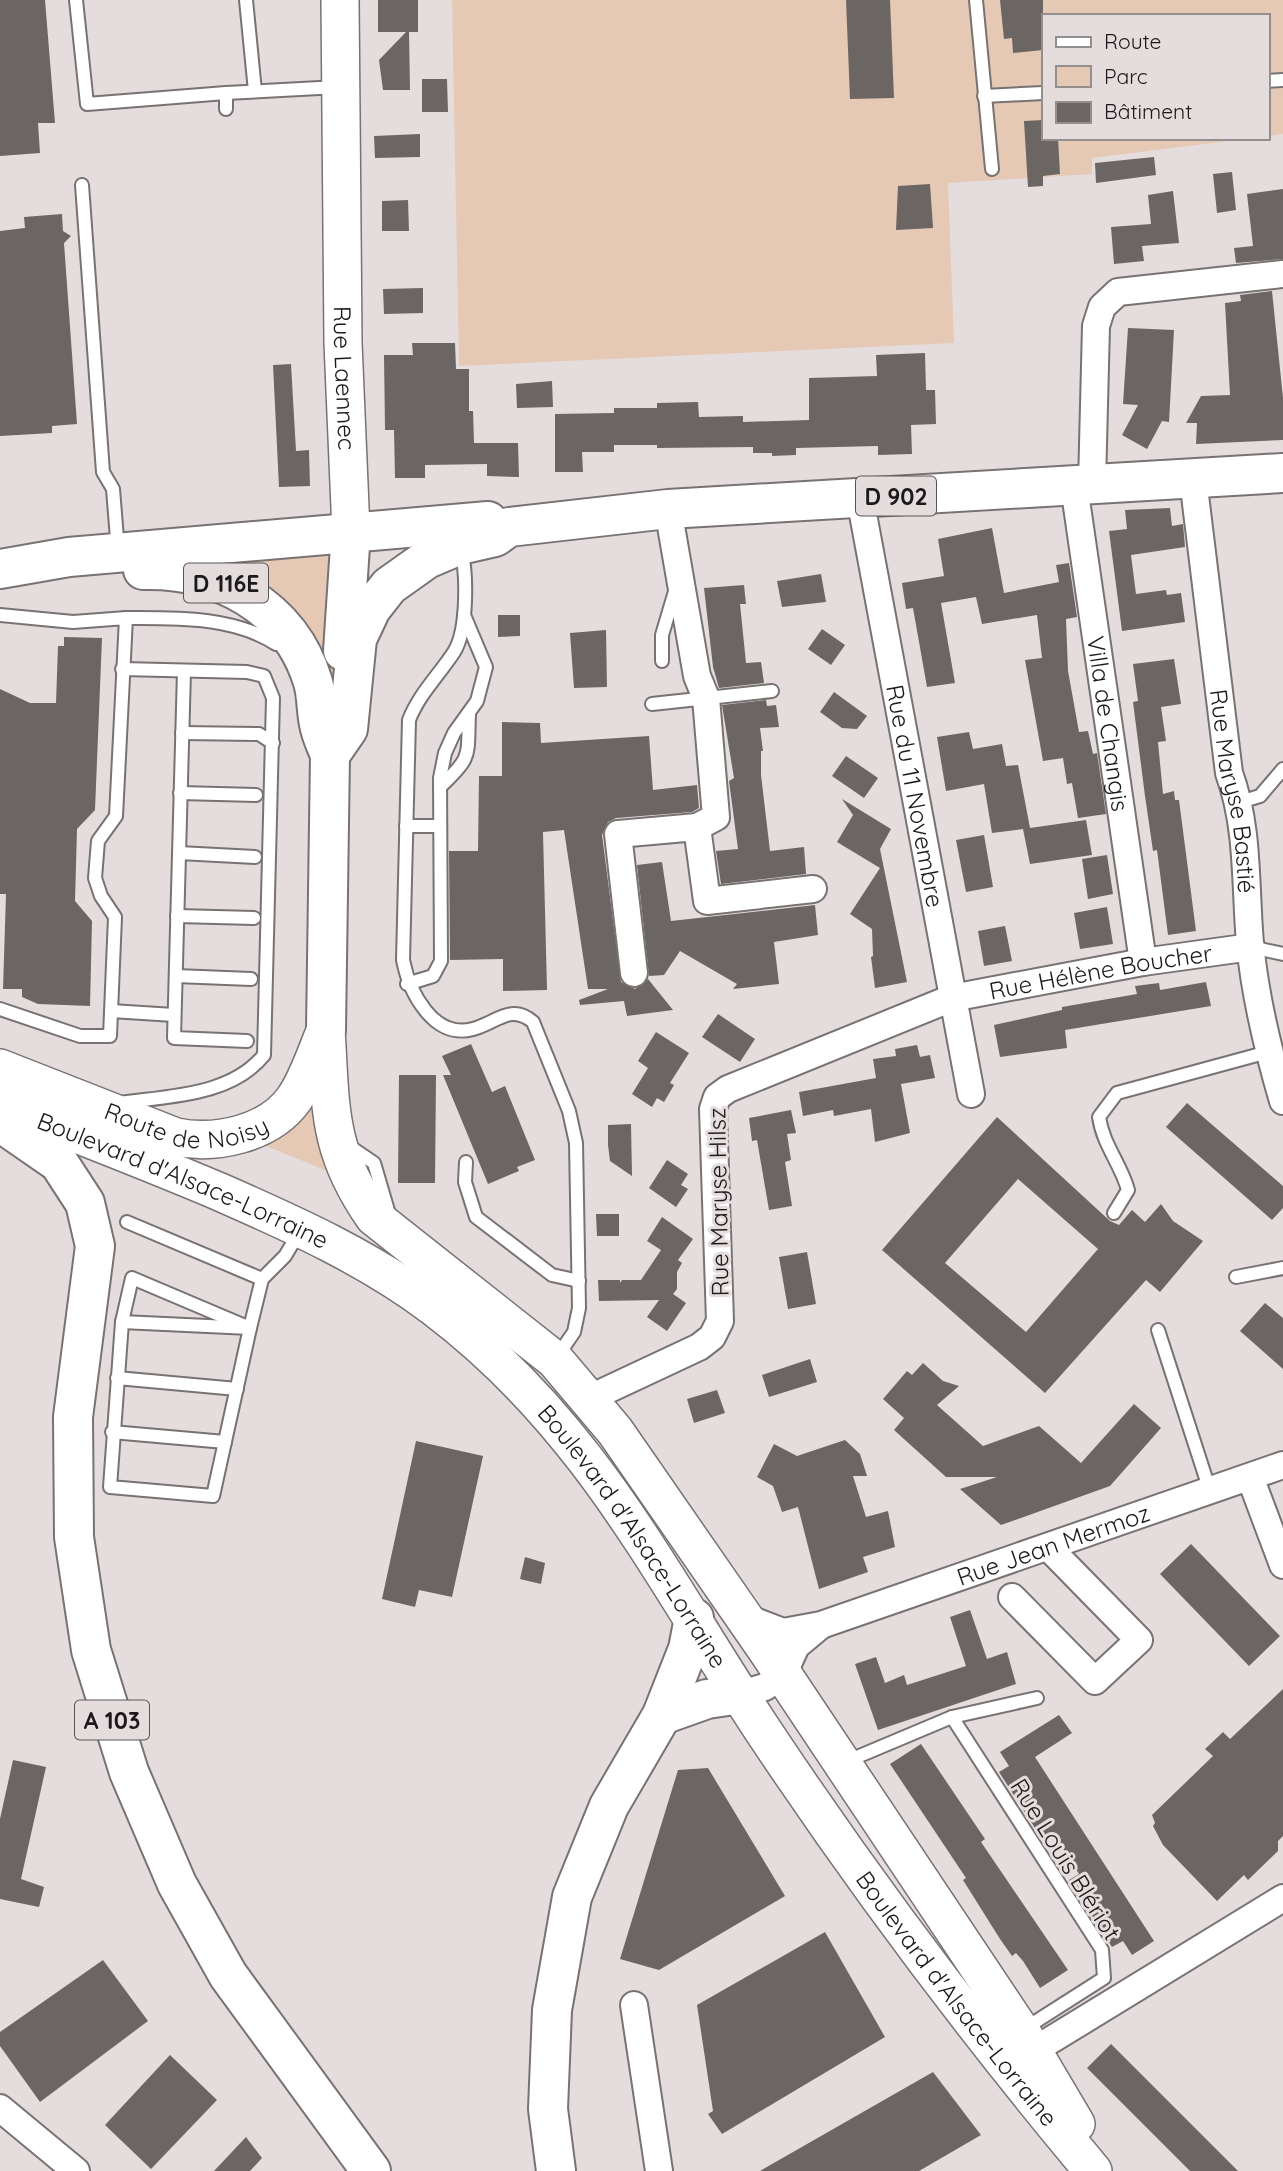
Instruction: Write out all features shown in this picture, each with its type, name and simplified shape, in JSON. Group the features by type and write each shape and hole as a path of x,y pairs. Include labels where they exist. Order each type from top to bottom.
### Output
{"main road":[{"name":"Rue Laennec","path":"326,1030 330,755 338,729 351,531 343,343 340,0"},
{"name":"D 902","path":"418,564 460,545 495,537 509,527 668,509 1283,473"},
{"name":"D 902","path":"9,568 69,557 118,555 351,531 493,520 509,527"},
{"path":"351,531 384,555 418,564"},
{"path":"330,755 348,729 357,639 371,609 389,586 418,564"},
{"name":"Rue Laennec","path":"9,568 74,571 164,569 226,582 259,603 278,621 306,663 314,684 319,725 330,755"},
{"name":"Route de Noisy","path":"0,1077 94,1106 176,1137 197,1141 229,1137 259,1127 277,1117 295,1098 326,1030"},
{"name":"Boulevard d'Alsace-Lorraine","path":"326,1030 335,1136 340,1158 355,1189 374,1217 555,1360 588,1399 679,1520 783,1675 1027,2041 1104,2171"},
{"name":"Boulevard d'Alsace-Lorraine","path":"0,1077 358,1256 431,1305 483,1346 518,1380 561,1426 606,1485 850,1860 901,1931 1005,2066 1093,2171"},
{"name":"A 103","path":"0,1122 59,1163 85,1203 95,1246 73,1417 74,1537 91,1650 128,1772 177,1884 228,1975 371,2171"},
{"path":"556,2171 548,2109 552,2010 572,1897 609,1806 662,1715 688,1649 699,1581 679,1520"},
{"path":"662,1715 684,1705 741,1694"}],"street":[{"name":"Villa de Changis","path":"1143,962 1083,485 1096,326 1105,302 1118,292 1283,274"},
{"name":"Rue Maryse Bastié","path":"1193,478 1229,773 1240,802 1251,947 1268,1052 1283,1101"},
{"name":"Rue du 11 Novembre","path":"860,498 971,1094"},
{"path":"634,973 618,834 698,827 716,817 706,698 697,676 668,509"},
{"path":"698,827 707,901 813,889"},
{"name":"Rue Hélène Boucher","path":"952,998 1143,962 1251,947"},
{"name":"Rue Maryse Hilsz","path":"588,1399 699,1347 717,1330 720,1321 713,1120 717,1097 728,1089 952,998"},
{"name":"Rue Jean Mermoz","path":"744,1617 783,1632 821,1625 1283,1465"},
{"path":"1250,1477 1283,1565"},
{"path":"1012,1597 1095,1682 1139,1640 1048,1547"},
{"name":"Rue Jean Mermoz","path":"783,1675 796,1646 821,1625"},
{"path":"741,1694 765,1687 783,1675"},
{"path":"1027,2041 1283,1898"},
{"path":"634,2005 659,2171"},
{"path":"0,2108 76,2171"}],"lane":[{"path":"76,0 87,104 342,87"},
{"path":"246,0 255,91"},
{"path":"976,0 992,169"},
{"path":"226,93 226,109"},
{"path":"984,96 1042,93"},
{"path":"82,185 103,472 113,489 118,555"},
{"path":"460,545 464,560 464,614 456,649 416,703 409,720 403,960 407,984 423,1008 443,1025 456,1030 473,1029 509,1013 523,1014 533,1022 569,1111 576,1143 579,1281 577,1322 566,1347 555,1360"},
{"path":"662,661 662,635 667,608 679,581"},
{"path":"407,984 433,976 442,961 440,787 445,752 454,733 477,701 486,667 464,614"},
{"path":"0,615 73,622 126,618 213,621 263,635 306,663"},
{"path":"0,1009 80,1036 110,1036 115,917 101,896 95,878 98,841 116,816 126,618"},
{"path":"94,1106 231,1083 251,1071 264,1055 273,698 264,676 247,672 122,669"},
{"path":"184,671 174,1038 247,1041"},
{"path":"652,704 772,691"},
{"path":"440,787 461,767 467,756 471,742 469,715"},
{"path":"182,733 259,734 273,743"},
{"path":"1240,802 1260,796 1283,769"},
{"path":"180,793 256,795"},
{"path":"406,826 440,826"},
{"path":"179,853 256,857"},
{"path":"177,916 254,918"},
{"path":"1251,947 1283,954"},
{"path":"176,976 251,979"},
{"path":"111,1011 174,1015"},
{"path":"1114,1213 1128,1190 1123,1173 1102,1135 1100,1117 1117,1093 1268,1052"},
{"path":"466,1162 465,1182 476,1217 552,1275 579,1281"},
{"path":"127,1222 262,1279"},
{"path":"250,1328 132,1278 122,1322 110,1487 213,1496 262,1279 285,1256 302,1227"},
{"path":"1236,1277 1283,1268"},
{"path":"122,1322 250,1328"},
{"path":"1158,1330 1210,1491"},
{"path":"117,1378 237,1389"},
{"path":"112,1433 225,1442"},
{"path":"842,1764 952,1717 1037,1698"},
{"name":"Rue Louis Blériot","path":"952,1717 1102,1950 1104,1978 1027,2041"}],"green space":[{"path":"452,0 1283,0 1283,134 1269,136 1269,14 1042,14 1042,140 1237,140 1092,158 1092,174 948,183 954,343 459,366"},
{"path":"343,544 333,676 297,624 272,594 239,571 217,561"},
{"path":"319,1087 332,1173 254,1141"}],"building":[{"path":"0,0 45,0 55,123 38,123 40,153 0,156"},
{"path":"378,0 418,0 418,32 409,32 410,90 383,90 379,60 406,32 378,32"},
{"path":"846,0 890,0 894,98 850,99"},
{"path":"1000,0 1043,0 1042,50 1013,53 1012,38 1004,39"},
{"path":"422,79 447,79 448,112 422,112"},
{"path":"1042,120 1042,140 1058,140 1060,174 1043,176 1043,186 1028,187 1024,121"},
{"path":"420,134 420,157 375,158 374,136"},
{"path":"1154,157 1156,175 1096,183 1095,163"},
{"path":"1232,172 1236,210 1217,213 1213,174"},
{"path":"930,184 933,228 896,230 898,186"},
{"path":"1283,189 1283,259 1236,263 1234,248 1253,246 1247,194"},
{"path":"1173,191 1179,243 1142,246 1144,261 1114,264 1111,227 1151,224 1148,195"},
{"path":"408,200 409,231 382,231 382,201"},
{"path":"62,214 63,231 71,236 64,243 77,424 52,426 52,433 0,436 0,231 25,228 24,217"},
{"path":"423,288 423,313 384,314 383,289"},
{"path":"1272,291 1283,398 1283,440 1196,444 1197,423 1186,423 1201,396 1230,395 1225,303 1241,301 1240,295"},
{"path":"1128,328 1174,330 1169,422 1162,421 1147,449 1122,435 1138,405 1123,404"},
{"path":"412,343 455,343 456,369 469,369 469,411 473,411 474,443 518,443 519,477 487,476 487,464 425,465 425,478 395,478 394,430 385,430 384,355 413,355"},
{"path":"925,353 926,390 935,390 936,424 911,425 912,454 878,455 878,446 796,448 796,455 772,456 772,453 753,453 753,447 657,448 657,445 614,445 614,452 582,452 583,472 555,472 555,414 614,413 614,408 657,408 657,403 698,402 699,417 743,416 743,422 809,420 809,378 877,376 876,355"},
{"path":"291,364 296,451 309,450 310,486 279,487 273,365"},
{"path":"552,381 553,407 517,408 516,384"},
{"path":"1170,508 1172,526 1183,524 1185,547 1131,555 1136,594 1166,590 1167,595 1181,593 1185,622 1122,631 1109,531 1127,529 1125,510"},
{"path":"992,528 1004,593 1059,582 1056,565 1069,563 1077,617 1066,619 1068,671 1079,732 1088,731 1093,754 1097,753 1106,814 1078,818 1072,783 1067,784 1063,758 1043,761 1025,660 1042,658 1037,615 982,624 976,597 941,603 955,683 927,687 913,608 906,609 902,583 944,576 938,539"},
{"path":"821,574 826,602 782,607 777,581"},
{"path":"744,585 746,604 740,604 746,663 761,662 764,683 719,688 713,667 704,588"},
{"path":"498,615 520,615 520,636 498,637"},
{"path":"822,629 845,645 831,665 808,649"},
{"path":"606,630 607,687 574,688 570,633"},
{"path":"64,637 102,638 95,810 77,829 75,901 92,921 90,1006 38,1004 22,997 22,989 3,989 6,894 0,894 0,689 30,703 56,703 58,646 64,646"},
{"path":"1174,659 1181,704 1161,707 1166,741 1158,742 1163,794 1174,791 1175,800 1179,800 1196,931 1168,935 1157,850 1153,851 1145,796 1133,702 1138,701 1133,664"},
{"path":"834,692 867,716 857,729 842,728 820,712"},
{"path":"766,700 767,706 776,705 779,727 760,728 763,751 761,775 770,851 804,847 806,874 721,884 716,851 738,849 729,781 734,778 722,705"},
{"path":"502,722 540,723 541,743 649,736 653,790 697,785 699,808 692,812 616,818 608,822 602,835 621,982 635,989 648,979 673,1010 627,1016 624,1001 580,1005 579,1000 608,989 588,989 564,830 543,832 547,990 503,991 503,959 450,960 449,851 478,851 479,776 502,776"},
{"path":"969,732 973,749 1002,744 1006,766 1018,765 1030,828 1086,820 1092,855 1030,864 1023,829 992,833 984,784 946,791 937,737"},
{"path":"846,756 878,778 864,798 832,776"},
{"path":"842,799 891,829 880,849 907,982 875,988 871,957 872,929 850,914 880,868 837,842 853,815"},
{"path":"984,835 993,887 966,892 956,840"},
{"path":"1107,855 1113,894 1088,899 1082,859"},
{"path":"662,862 671,921 815,905 818,935 774,942 779,984 733,989 737,984 680,951 664,975 649,976 637,865"},
{"path":"1107,907 1113,944 1080,949 1074,913"},
{"path":"1005,926 1012,961 984,966 978,931"},
{"path":"1206,982 1211,1006 1065,1030 1067,1048 1000,1057 994,1025 1062,1010 1062,1007 1137,994 1135,986 1159,983 1160,990"},
{"path":"718,1014 755,1039 740,1062 702,1037"},
{"path":"656,1032 689,1053 670,1083 674,1085 664,1102 657,1098 652,1107 632,1094 648,1068 638,1061"},
{"path":"471,1044 492,1092 505,1086 535,1160 517,1167 519,1171 488,1184 443,1075 451,1075 442,1056"},
{"path":"917,1045 920,1057 930,1055 935,1078 901,1084 910,1133 875,1142 871,1109 834,1116 833,1110 803,1116 799,1092 876,1078 873,1059 896,1056 895,1049"},
{"path":"399,1075 436,1075 435,1183 398,1183"},
{"path":"1187,1103 1283,1186 1283,1208 1272,1220 1166,1127"},
{"path":"791,1110 796,1133 787,1134 791,1160 785,1162 792,1206 769,1210 757,1140 752,1141 749,1118"},
{"path":"997,1117 1110,1221 1119,1225 1132,1210 1145,1222 1161,1204 1173,1221 1203,1241 1160,1292 1146,1280 1045,1393 882,1250","holes":["1018,1179 1098,1249 1026,1332 945,1263"]},
{"path":"631,1124 632,1176 610,1161 608,1145 608,1125"},
{"path":"667,1160 688,1174 681,1185 688,1189 676,1207 649,1188"},
{"path":"596,1214 619,1214 619,1236 597,1236"},
{"path":"662,1217 693,1239 678,1260 682,1263 677,1272 677,1289 673,1294 686,1303 667,1331 647,1317 659,1300 599,1301 598,1280 620,1280 620,1283 622,1280 641,1280 661,1250 647,1241"},
{"path":"807,1252 816,1304 788,1309 779,1257"},
{"path":"1265,1303 1283,1318 1283,1369 1240,1331"},
{"path":"810,1359 817,1382 769,1397 762,1375"},
{"path":"923,1363 943,1381 959,1386 937,1405 983,1446 1039,1426 1081,1463 1134,1404 1161,1428 1110,1486 1001,1525 960,1489 997,1477 946,1477 894,1430 904,1418 883,1399 907,1371 912,1375"},
{"path":"717,1390 725,1413 694,1423 687,1399"},
{"path":"845,1440 860,1454 867,1476 853,1476 866,1517 888,1511 895,1547 863,1557 868,1572 819,1589 798,1507 782,1512 773,1486 757,1477 774,1444 797,1456"},
{"path":"416,1441 483,1456 452,1597 419,1590 415,1607 382,1599"},
{"path":"1191,1544 1280,1636 1249,1666 1160,1574"},
{"path":"525,1557 545,1563 541,1584 520,1579"},
{"path":"970,1610 987,1659 1007,1652 1016,1684 878,1730 855,1664 876,1657 885,1683 904,1675 907,1685 966,1666 950,1617"},
{"path":"1283,1689 1283,1836 1278,1841 1278,1851 1248,1880 1244,1875 1217,1901 1163,1845 1153,1826 1155,1823 1152,1815 1213,1756 1205,1749 1223,1732 1230,1739"},
{"path":"1059,1715 1072,1733 1035,1757 1154,1941 1132,1955 1123,1941 1112,1947 1069,1880 1079,1874 1069,1858 1052,1832 1042,1839 999,1772 1009,1766 1000,1752"},
{"path":"921,1744 985,1839 981,1842 1068,1970 1040,1988 1023,1961 1016,1953 1012,1956 1000,1939 963,1880 966,1878 890,1764"},
{"path":"13,1760 46,1767 21,1879 44,1887 39,1907 0,1899 0,1819"},
{"path":"708,1768 785,1896 659,1970 620,1959 678,1770"},
{"path":"825,1932 885,2037 722,2134 708,2114 713,2111 697,2005"},
{"path":"103,1960 148,2021 40,2102 0,2046 0,2032"},
{"path":"1111,2044 1238,2171 1190,2171 1087,2068"},
{"path":"170,2055 217,2100 151,2169 105,2125"},
{"path":"933,2072 981,2135 919,2171 760,2171"},
{"path":"246,2137 262,2158 250,2171 214,2171"}]}
